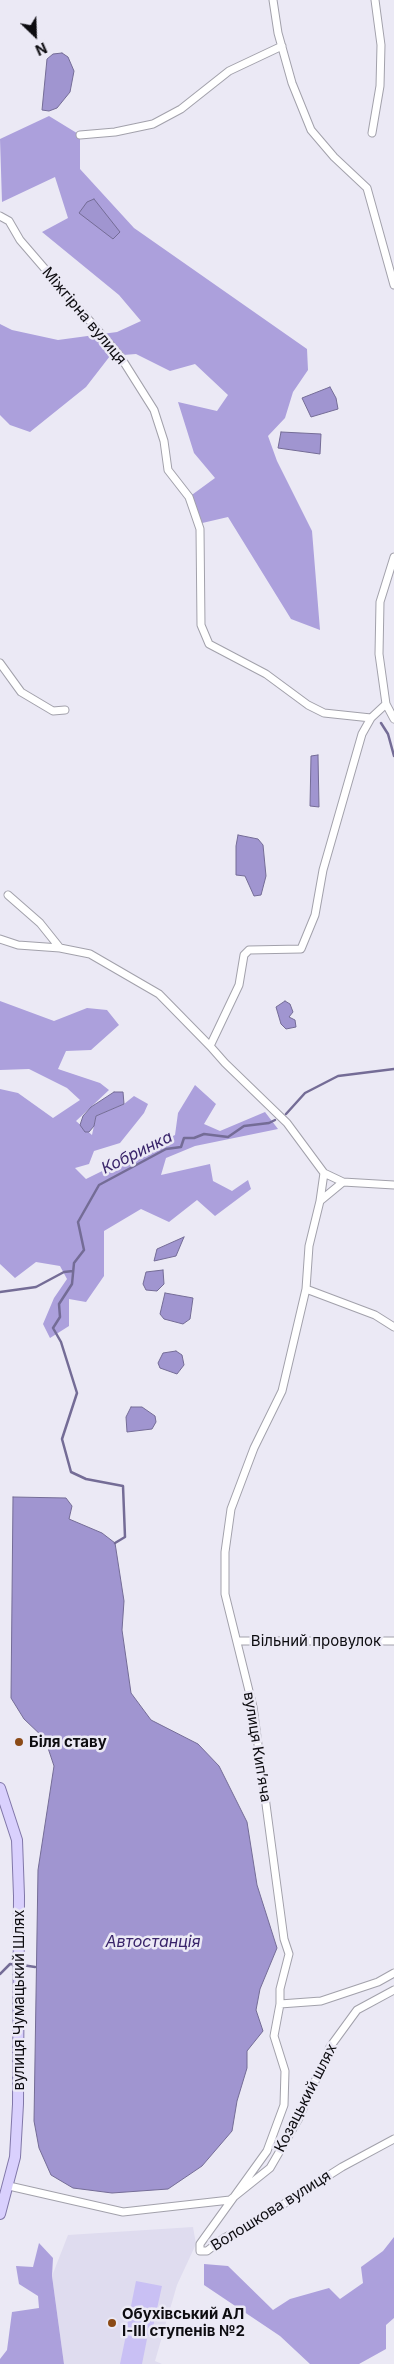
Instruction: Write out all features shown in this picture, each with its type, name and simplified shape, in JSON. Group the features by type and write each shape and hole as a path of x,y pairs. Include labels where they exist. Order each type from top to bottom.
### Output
{"main road":[{"name":"вулиця Чумацький Шлях","path":"0,1788 17,1840 20,1896 17,1972 18,2104 15,2156 9,2186 0,2214"}],"street":[{"path":"272,0 292,83 311,130 334,157 367,188 394,286"},
{"path":"372,133 380,86 382,45 375,0"},
{"path":"80,135 116,132 153,124 181,109 229,71 282,46"},
{"name":"Міжгірна вулиця","path":"0,216 9,221 20,240 120,356 154,410 164,441 168,470 189,497 200,529 201,625 209,644 266,674 308,705 324,713 371,718"},
{"path":"394,557 392,577 380,602 379,654 386,704 394,719"},
{"path":"0,663 21,692 53,711 65,710"},
{"path":"210,1046 239,985 244,955 249,950 301,950 315,915 323,870 362,734 371,718 386,704"},
{"path":"8,895 40,923 60,948"},
{"path":"0,939 18,945 60,948 90,954 159,994 225,1063 287,1122 324,1173 343,1182 394,1185"},
{"name":"вулиця Кипʼяча","path":"230,2200 267,2151 284,2105 285,2071 274,2036 280,2004 280,1989 288,1954 284,1940 253,1707 225,1594 225,1552 232,1509 254,1448 282,1391 306,1289 309,1246 320,1201 324,1173"},
{"path":"320,1201 343,1182"},
{"path":"306,1289 374,1315 394,1327"},
{"name":"Вільний провулок","path":"238,1641 394,1641"},
{"path":"280,2004 321,2000 378,1982 394,1973"},
{"name":"Козацький шлях","path":"230,2200 270,2168 299,2118 330,2047 356,2010 394,1990"},
{"name":"Волошкова вулиця","path":"230,2200 200,2244 200,2250 207,2251 224,2238 258,2221 342,2167 394,2139"},
{"path":"9,2186 123,2212 230,2200"}],"shaded area":[{"path":"49,116 80,135 80,169 134,228 307,349 308,370 293,392 285,418 268,436 277,461 312,531 320,630 291,619 228,517 198,524 189,497 215,478 194,453 178,402 217,411 228,395 195,364 170,371 136,354 110,356 86,387 30,432 10,425 0,415 0,324 12,330 58,340 117,332 141,321 119,295 42,232 68,218 55,177 2,202 0,139"},
{"path":"0,1001 54,1021 87,1008 107,1010 119,1025 91,1050 66,1051 58,1069 100,1083 109,1090 76,1121 92,1135 96,1116 124,1104 134,1096 148,1104 144,1113 120,1143 94,1151 89,1164 75,1168 86,1179 175,1135 178,1113 195,1085 216,1104 204,1124 220,1131 265,1112 278,1129 195,1146 166,1158 161,1175 210,1164 213,1181 232,1191 248,1180 251,1189 215,1216 197,1200 169,1222 141,1209 104,1231 104,1276 86,1302 69,1299 69,1326 50,1338 43,1324 54,1298 67,1279 60,1266 36,1262 15,1278 0,1264 0,1089 18,1093 53,1118 80,1100 67,1088 29,1069 0,1070"},
{"name":"Обухівський АЛ І-ІІІ ступенів №2","path":"193,2227 196,2244 177,2285 155,2361 162,2364 64,2364 52,2276 68,2235"},
{"path":"394,2237 394,2318 386,2325 386,2349 359,2364 310,2364 280,2336 204,2285 204,2264 228,2266 273,2310 290,2299 329,2288 340,2299 363,2283 361,2267 383,2251"},
{"path":"39,2243 53,2258 52,2276 64,2364 0,2364 0,2359 7,2350 12,2312 39,2308 38,2296 19,2284 16,2266 33,2267"},
{"path":"136,2281 162,2286 151,2336 126,2331"},
{"path":"126,2335 147,2339 142,2364 120,2364"}],"water":[{"path":"62,53 68,57 74,71 70,92 57,108 49,111 42,110 47,59 53,54"},
{"path":"94,199 120,232 113,239 79,213 87,202"},
{"path":"330,387 336,398 338,409 311,417 302,398"},
{"path":"281,432 321,434 320,454 278,448"},
{"path":"318,755 319,807 310,806 311,756"},
{"path":"238,835 258,839 263,845 266,876 261,895 254,896 245,876 236,875"},
{"path":"285,1001 290,1004 293,1012 289,1017 295,1020 296,1027 286,1029 281,1024 276,1007"},
{"path":"114,1092 123,1092 124,1104 96,1116 94,1126 89,1132 85,1132 80,1125 83,1116 91,1107"},
{"path":"184,1237 176,1256 154,1261 157,1249"},
{"path":"163,1270 164,1284 157,1291 146,1290 143,1284 146,1272"},
{"path":"165,1293 193,1298 190,1319 183,1324 164,1319 160,1314"},
{"path":"176,1351 182,1355 184,1365 177,1374 160,1368 158,1363 163,1353"},
{"path":"131,1407 142,1407 155,1416 156,1422 152,1429 127,1432 126,1417"},
{"name":"Автостанція","path":"13,1497 66,1498 72,1506 69,1519 102,1533 115,1543 124,1601 122,1630 131,1693 151,1720 198,1744 219,1766 247,1822 257,1885 277,1948 260,1989 256,2010 263,2031 247,2051 247,2068 237,2101 232,2131 202,2166 168,2189 112,2193 73,2188 51,2175 39,2148 34,2121 38,1870 54,1766 45,1739 24,1719 11,1698"}],"waterway":[{"name":"Кобринка","path":"381,723 388,734 394,756"},
{"name":"Кобринка","path":"286,1114 305,1093 338,1076 394,1069"},
{"name":"Кобринка","path":"115,1543 125,1537 123,1486 86,1479 71,1472 62,1439 77,1393 61,1342 53,1328 60,1317 59,1304 72,1284 74,1263 84,1250 78,1222 99,1185 166,1149 181,1147 184,1138 194,1138 204,1134 228,1137 244,1126 269,1123 275,1120"},
{"path":"0,1292 36,1287 64,1272 73,1271"},
{"name":"Кобринка","path":"0,1974 10,1964 17,1965"},
{"name":"Кобринка","path":"22,1965 35,1967"}],"place":[{"name":"Біля ставу","path":"19,1742"},
{"name":"Обухівський АЛ І-ІІІ ступенів №2","path":"112,2323"}]}
